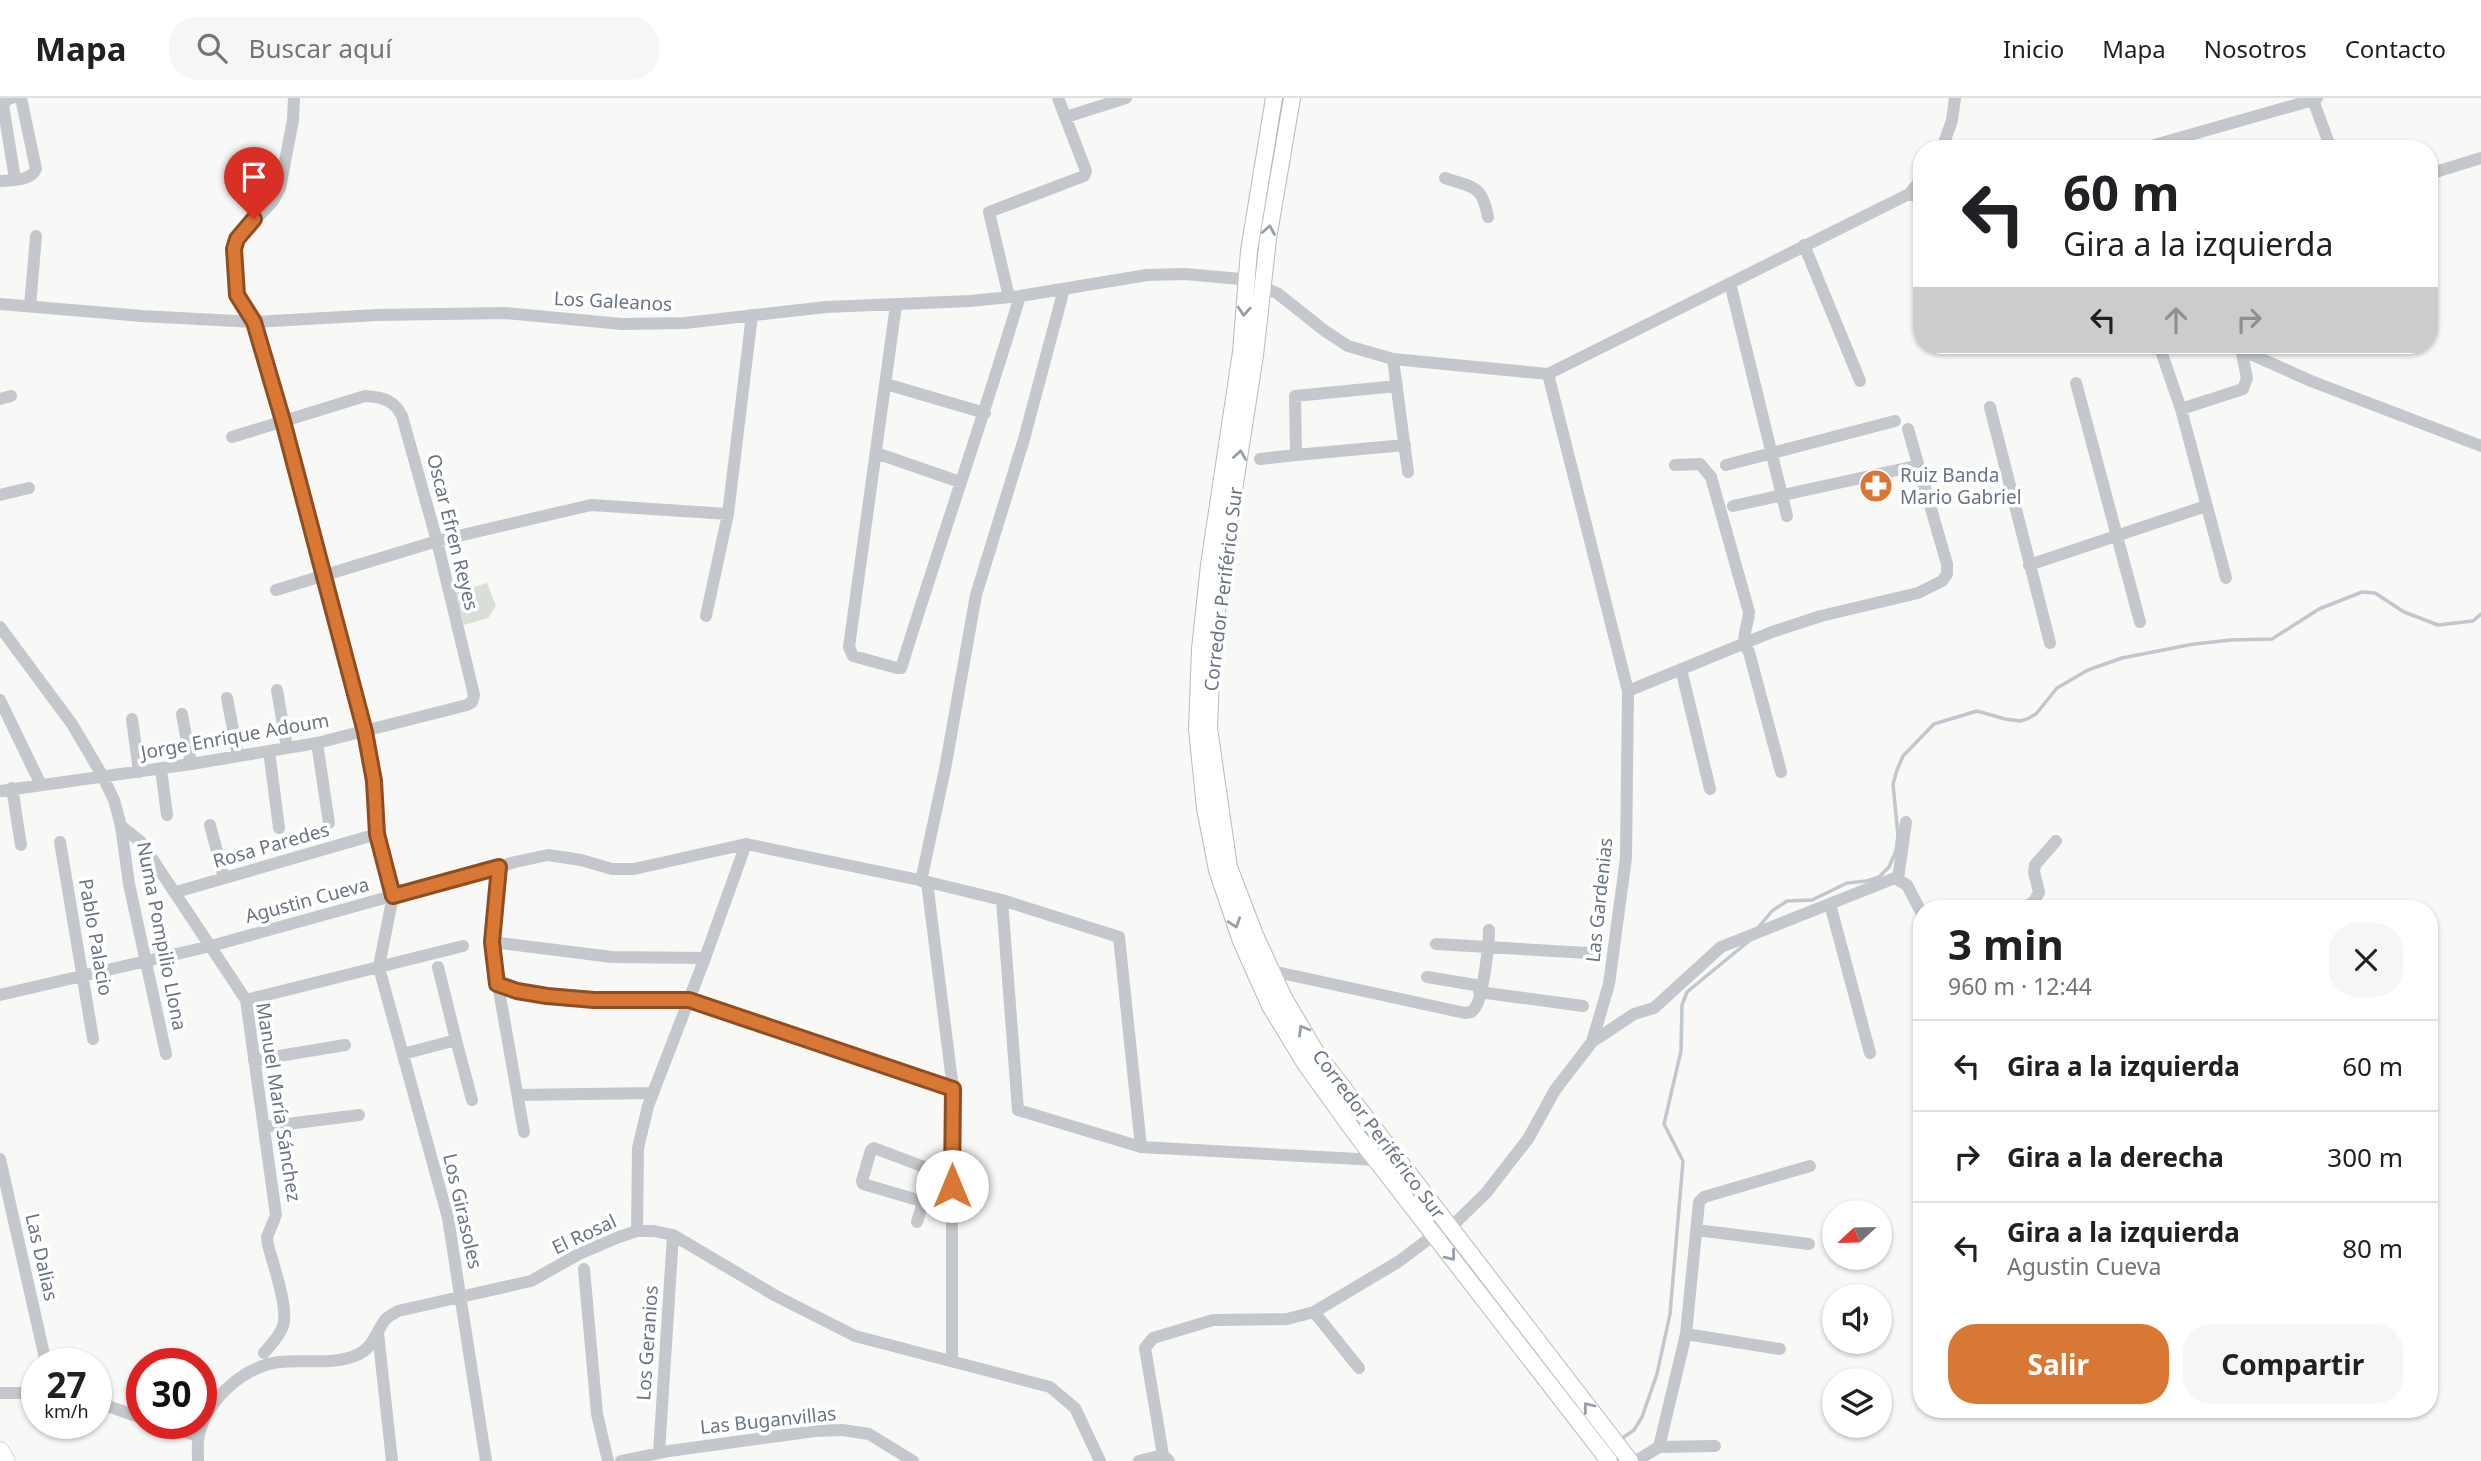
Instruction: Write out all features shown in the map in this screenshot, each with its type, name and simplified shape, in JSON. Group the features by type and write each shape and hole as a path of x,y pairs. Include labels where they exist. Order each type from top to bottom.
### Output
{"highway":[{"path":"0,1451 6,1461"}],"main road":[{"name":"Corredor Periférico Sur","path":"1273,98 1246,281 1241,352 1209,565 1200,649 1197,729 1205,808 1217,870 1241,941 1270,1006 1306,1065 1376,1160 1609,1461"},
{"name":"Corredor Periférico Sur","path":"1292,98 1268,239 1212,654 1209,728 1229,867 1255,935 1284,998 1317,1054 1630,1461"}],"street":[{"path":"12,98 3,105 15,179"},
{"path":"0,181 29,177 36,169 21,98"},
{"path":"294,98 293,120 280,188 273,201 237,239 234,249 237,295 254,322 283,421 365,732 374,781 377,834 393,896 380,970"},
{"path":"896,305 849,646 853,656 901,668 960,481 985,413 1014,297 989,212 1084,176 1084,163 1058,98"},
{"path":"1066,117 1126,98"},
{"path":"1945,140 1952,120 1955,98"},
{"path":"2172,140 2315,99 2328,140"},
{"path":"2438,171 2481,158"},
{"path":"1445,178 1479,190 1485,200 1488,217"},
{"path":"1548,374 1804,245 1913,197"},
{"path":"30,306 36,236"},
{"path":"1804,245 1860,381"},
{"name":"Los Galeanos","path":"0,304 254,322 377,315 505,313 622,324 685,323 826,307 1014,297 1147,275 1185,274 1246,281 1277,293 1348,346 1393,359 1548,374"},
{"path":"1730,283 1787,516"},
{"path":"952,1360 953,1089 924,881 976,595 1024,439 1064,289"},
{"path":"706,616 728,514 752,315"},
{"path":"2162,354 2181,409 2226,579"},
{"path":"2181,409 2243,390 2247,378 2238,354"},
{"path":"2251,354 2311,381 2481,446"},
{"path":"1393,359 1408,472"},
{"name":"Las Gardenias","path":"1166,1458 1145,1348 1147,1343 1153,1338 1213,1320 1287,1319 1314,1312 1398,1262 1434,1235 1450,1228 1486,1193 1528,1139 1555,1090 1592,1042 1608,984 1626,858 1628,691 1548,374"},
{"path":"2077,383 2140,622"},
{"path":"886,384 985,413"},
{"path":"1296,455 1295,396 1397,386"},
{"name":"Oscar Efren Reyes","path":"283,421 365,396 387,399 397,406 437,541 474,695 472,702"},
{"path":"1990,407 2050,643"},
{"path":"232,437 283,421"},
{"path":"1726,465 1895,421"},
{"path":"1628,691 1743,644 1821,616 1917,593 1942,582 1947,574 1947,564 1908,429"},
{"path":"1260,459 1405,445"},
{"path":"876,453 960,481"},
{"path":"1675,465 1700,464 1711,477 1749,612 1743,644 1749,652 1781,772"},
{"path":"1732,506 1911,467"},
{"path":"0,495 29,488"},
{"path":"276,590 437,541 591,505 728,514"},
{"path":"2029,565 2206,506"},
{"name":"Manuel María Sánchez","path":"0,627 72,724 102,775 114,800 121,826 141,842 246,1000 276,1215 267,1237 284,1323 278,1336 264,1353"},
{"path":"1681,670 1710,789"},
{"path":"277,690 287,748"},
{"path":"227,698 238,756"},
{"path":"0,700 41,785"},
{"name":"Jorge Enrique Adoum","path":"6,789 161,769 317,743 472,702"},
{"path":"182,714 191,764"},
{"path":"132,719 139,772"},
{"path":"317,743 329,823"},
{"path":"269,751 279,828"},
{"path":"161,769 167,815"},
{"path":"6,789 21,845"},
{"path":"1898,879 1906,822"},
{"path":"210,825 224,878"},
{"name":"Numa Pompilio Llona","path":"121,826 129,884 166,1054"},
{"name":"Rosa Paredes","path":"176,892 377,834"},
{"path":"2032,900 2039,892 2035,865 2056,841"},
{"name":"Pablo Palacio","path":"60,842 93,1039"},
{"path":"637,1231 638,1149 648,1105 746,844 924,881 1119,936 1141,1147"},
{"name":"Agustin Cueva","path":"0,995 211,946 548,855 581,860 612,869 634,869 746,844"},
{"path":"499,867 492,942 524,1132"},
{"path":"1592,1042 1634,1014 1654,1008 1721,947 1898,879"},
{"path":"1898,879 1907,885 1915,900"},
{"path":"1002,901 1018,1110 1141,1147 1376,1160"},
{"path":"1829,904 1870,1053"},
{"path":"1272,971 1465,1013 1471,1012 1476,1008 1489,948 1489,930"},
{"path":"492,942 611,957 705,958"},
{"path":"1436,944 1587,953"},
{"path":"246,1000 380,970 463,946"},
{"path":"438,967 472,1100"},
{"name":"Los Girasoles","path":"380,970 448,1218 486,1461"},
{"path":"1427,977 1480,989 1583,1006"},
{"path":"497,984 517,991 558,997 689,1000 953,1089"},
{"path":"403,1054 456,1040"},
{"path":"254,1060 345,1045"},
{"path":"518,1095 653,1093"},
{"path":"264,1127 359,1115"},
{"path":"917,1222 922,1203 931,1175 927,1168 874,1148 871,1150 863,1184 922,1203 952,1210"},
{"name":"Las Dalias","path":"0,1159 43,1348"},
{"path":"1658,1447 1686,1334 1699,1202 1704,1198 1810,1166"},
{"path":"0,1182 12,1214"},
{"path":"1696,1230 1810,1244"},
{"name":"El Rosal","path":"217,1400 243,1376 275,1363 344,1359 368,1348 386,1319 398,1311 531,1281 579,1254 637,1231 673,1235 776,1296 855,1336 1050,1387 1075,1408 1100,1461"},
{"name":"Los Geranios","path":"659,1453 673,1235"},
{"path":"584,1269 597,1414 608,1461"},
{"path":"1314,1312 1359,1368"},
{"path":"378,1333 392,1461"},
{"path":"1686,1334 1780,1349"},
{"path":"0,1393 21,1393"},
{"name":"Las Buganvillas","path":"621,1461 815,1431 842,1430 869,1434 913,1461"},
{"path":"198,1439 198,1461"},
{"path":"1636,1461 1658,1447 1715,1446"},
{"path":"1139,1461 1166,1458"}],"shaded area":[{"path":"487,583 496,606 488,618 464,625 454,593"}],"waterway":[{"path":"1757,929 1772,911 1787,901 1812,900 1847,883 1879,877 1889,867 1896,851 1898,835 1893,784 1897,770 1903,756 1934,724 1977,711 2005,719 2027,719 2036,714 2057,688 2088,670 2122,658 2194,644 2272,639 2319,609 2362,592 2375,593 2404,612 2438,625 2473,621 2481,614"},
{"path":"1621,1439 1634,1430 1642,1417 1657,1374 1670,1314 1683,1161 1664,1124 1681,1051 1682,1005 1687,992 1749,941"}],"place":[{"name":"Ruiz Banda Mario Gabriel","path":"1876,486"}],"route":[{"path":"254,219 237,239 234,249 235,286 240,303 254,322 283,421 365,732 374,781 377,834 393,896 499,867 492,942 497,984 517,991 547,996 594,1000 689,1000 953,1089 952,1186"}]}
